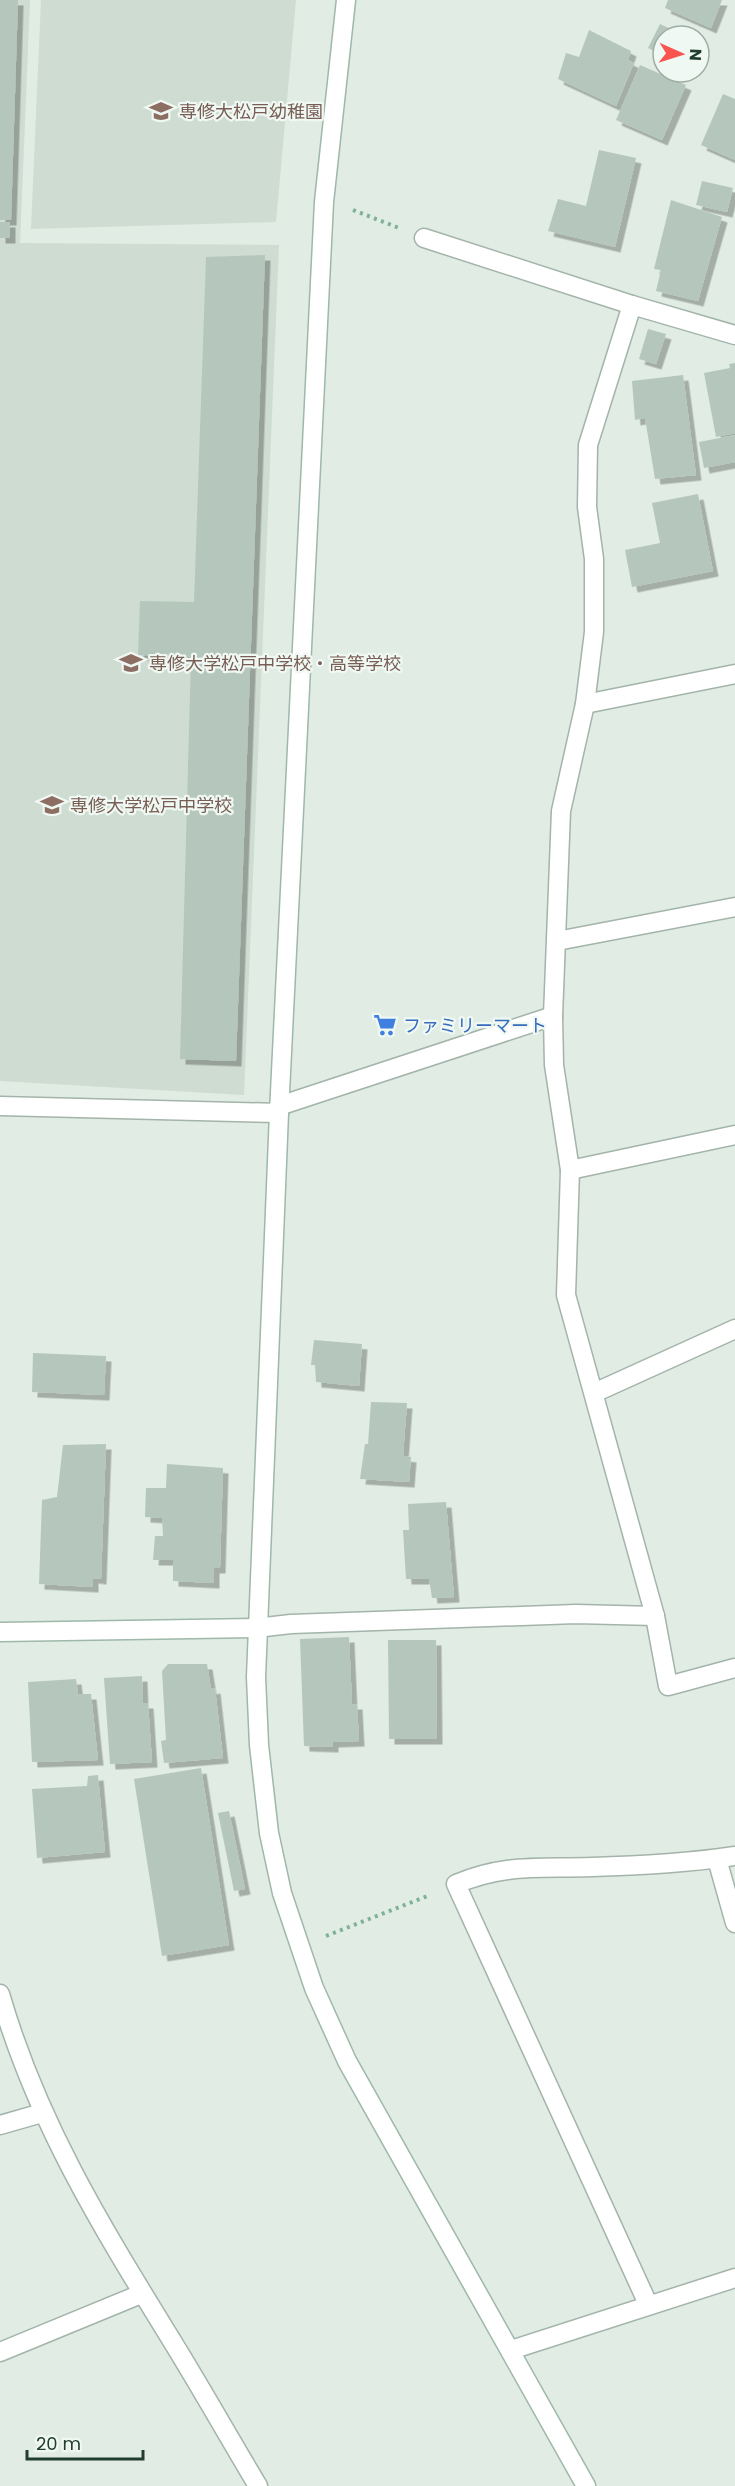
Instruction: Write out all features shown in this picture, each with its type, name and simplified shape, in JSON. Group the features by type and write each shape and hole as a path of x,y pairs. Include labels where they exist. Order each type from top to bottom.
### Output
{"street":[{"path":"346,0 324,202 256,1628 259,1745 269,1833 294,1934 314,1988 347,2061 586,2486"},
{"path":"424,238 632,305 735,334"},
{"path":"632,305 588,445 588,507 594,559 594,632 585,704 561,812 553,1016 554,1065 570,1170 566,1295 655,1616 668,1686 735,1668"},
{"path":"585,704 735,674"},
{"path":"557,941 735,907"},
{"path":"0,1106 279,1109 553,1016"},
{"path":"570,1170 735,1135"},
{"path":"594,1393 735,1329"},
{"path":"0,1632 256,1628 291,1624 576,1614 655,1616"},
{"path":"648,2304 456,1884 484,1873 506,1868 593,1868 735,1856"},
{"path":"717,1859 735,1923"},
{"path":"0,1994 15,2048 42,2113 141,2294 258,2486"},
{"path":"0,2125 42,2113"},
{"path":"511,2350 735,2277"},
{"path":"0,2352 141,2294"}],"path":[{"path":"350,208 424,238"},
{"path":"325,1936 456,1884"}],"shaded area":[{"name":"専修大学松戸中学校・高等学校","path":"0,0 30,0 20,243 279,245 244,1095 0,1081"},
{"name":"専修大松戸幼稚園","path":"41,0 296,0 276,222 31,229"}],"building":[{"path":"0,0 18,0 11,220 0,220"},
{"path":"668,0 722,0 711,28 711,24 702,24 665,8"},
{"path":"589,30 631,51 628,60 634,63 616,106 558,79 566,53 579,57"},
{"path":"640,65 651,70 651,84 686,85 662,140 616,120"},
{"path":"723,94 735,99 735,160 701,145"},
{"path":"599,150 636,158 615,247 548,231 558,199 586,206"},
{"path":"702,181 733,188 727,212 696,205"},
{"path":"671,200 722,217 698,301 656,291 661,270 654,269"},
{"path":"0,222 10,222 10,238 0,238"},
{"path":"265,255 236,1061 180,1059 191,657 138,655 140,601 194,602 206,257"},
{"path":"648,329 666,334 656,364 639,359"},
{"path":"735,363 735,433 716,437 704,373 730,368 729,364"},
{"path":"683,375 696,475 655,479 645,418 635,420 632,381"},
{"path":"735,435 735,462 704,468 699,442"},
{"path":"698,494 713,571 632,587 625,550 660,543 652,503"},
{"path":"314,1340 362,1344 359,1386 316,1382 315,1365 311,1365"},
{"path":"33,1353 106,1356 104,1395 32,1392"},
{"path":"371,1402 407,1403 403,1456 411,1457 409,1482 360,1479 365,1444 368,1444"},
{"path":"106,1444 101,1579 93,1578 93,1587 39,1584 42,1500 57,1497 63,1445"},
{"path":"167,1464 223,1468 220,1568 214,1568 214,1583 173,1581 173,1560 153,1560 155,1536 163,1536 162,1518 145,1517 146,1488 166,1488"},
{"path":"446,1502 454,1597 432,1598 429,1579 406,1579 403,1530 409,1530 408,1504"},
{"path":"349,1637 352,1704 357,1704 359,1741 333,1742 333,1747 304,1746 300,1639"},
{"path":"388,1640 436,1640 437,1739 389,1739"},
{"path":"168,1664 207,1664 211,1689 215,1688 223,1758 164,1763 161,1741 166,1740 162,1671"},
{"path":"142,1676 143,1703 148,1703 152,1762 110,1764 104,1678"},
{"path":"76,1679 78,1694 91,1694 98,1760 32,1762 28,1682"},
{"path":"201,1768 229,1945 162,1956 134,1779"},
{"path":"98,1775 105,1852 37,1858 32,1789 87,1786 88,1776"},
{"path":"229,1811 245,1889 234,1891 218,1813"}],"place":[{"name":"専修大松戸幼稚園","path":"161,111"},
{"name":"専修大学松戸中学校・高等学校","path":"131,663"},
{"name":"専修大学松戸中学校","path":"52,805"},
{"name":"ファミリーマート","path":"385,1025"}]}
